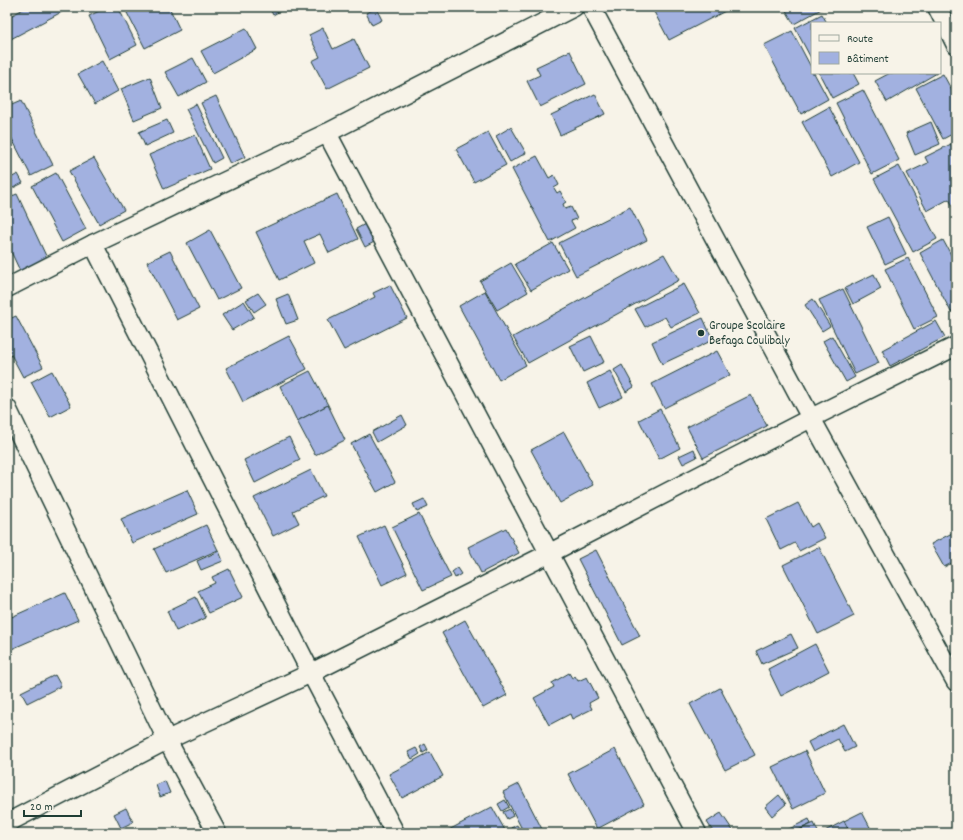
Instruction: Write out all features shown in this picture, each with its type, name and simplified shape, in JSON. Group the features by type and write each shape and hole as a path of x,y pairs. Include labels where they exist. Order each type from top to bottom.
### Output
{"street":[{"path":"7,288 93,244 328,133 574,7"},
{"path":"591,7 811,418 956,682"},
{"path":"937,7 956,45"},
{"path":"328,133 697,833"},
{"path":"93,244 311,673 395,833"},
{"path":"7,823 167,740 311,673 550,553 811,418 956,346"},
{"path":"7,408 167,740 217,833"}],"building":[{"path":"27,7 71,7 7,41 7,18"},
{"path":"107,7 118,7 137,45 110,59 89,16"},
{"path":"124,7 169,7 180,30 145,48"},
{"path":"269,7 287,7 273,15"},
{"path":"658,7 733,7 669,40 653,10"},
{"path":"784,7 825,7 794,24"},
{"path":"376,8 382,20 372,25 366,13"},
{"path":"822,14 826,22 811,22 811,58 795,28"},
{"path":"246,28 257,49 213,73 201,51"},
{"path":"323,28 333,49 354,39 369,68 327,89 312,61 320,57 309,35"},
{"path":"792,31 811,67 811,74 815,74 828,99 801,114 764,45"},
{"path":"570,51 586,84 540,107 527,81 540,75 536,67"},
{"path":"193,58 206,82 179,97 165,72"},
{"path":"102,61 118,91 95,104 78,74"},
{"path":"820,74 854,74 859,84 832,98"},
{"path":"888,74 935,74 887,102 875,81"},
{"path":"943,74 956,98 956,132 943,139 916,88"},
{"path":"150,77 162,108 134,120 121,89"},
{"path":"863,90 899,160 872,174 836,103"},
{"path":"595,94 605,114 560,135 551,115"},
{"path":"216,96 245,157 230,164 201,103"},
{"path":"21,101 53,165 31,176 7,129 7,107"},
{"path":"196,104 222,158 213,163 186,109"},
{"path":"829,107 859,162 832,177 802,122"},
{"path":"167,120 173,133 145,146 139,132"},
{"path":"931,122 940,144 915,155 906,133"},
{"path":"511,127 526,153 510,162 496,136"},
{"path":"7,132 13,143 7,146"},
{"path":"488,132 506,165 474,182 456,149"},
{"path":"195,135 210,169 164,189 149,155"},
{"path":"951,144 956,154 956,212 949,199 927,211 907,173 928,163 925,157"},
{"path":"537,156 549,178 554,175 559,185 554,188 557,193 560,191 566,202 563,204 565,209 571,207 577,219 571,221 575,228 550,242 512,169"},
{"path":"94,158 124,210 99,224 69,171"},
{"path":"899,166 937,239 913,252 874,179"},
{"path":"56,173 86,229 62,242 32,186"},
{"path":"18,174 23,183 7,191 7,180"},
{"path":"17,194 47,258 20,271 7,243 7,198"},
{"path":"337,194 358,239 329,253 320,234 304,241 314,263 279,280 256,232"},
{"path":"630,207 647,240 576,276 559,243"},
{"path":"888,217 906,254 885,264 867,227"},
{"path":"367,223 376,241 365,247 356,229"},
{"path":"210,230 241,288 217,300 187,243"},
{"path":"943,240 956,264 956,310 951,312 920,253"},
{"path":"553,243 568,269 531,290 515,264"},
{"path":"170,251 199,309 177,320 147,262"},
{"path":"664,254 679,280 528,363 513,337"},
{"path":"908,258 938,317 914,329 885,269"},
{"path":"511,263 528,292 497,310 480,281"},
{"path":"874,274 881,289 853,304 845,288"},
{"path":"684,284 700,313 671,327 665,317 645,327 635,309"},
{"path":"390,285 407,318 344,350 328,320 375,297 373,293"},
{"path":"843,289 879,363 855,374 819,300"},
{"path":"485,291 526,365 499,380 459,306"},
{"path":"258,293 266,304 254,312 246,300"},
{"path":"288,294 298,320 286,324 276,299"},
{"path":"813,299 830,326 822,331 805,305"},
{"path":"244,301 254,317 232,330 222,315"},
{"path":"16,316 43,367 23,377 7,347 7,320"},
{"path":"703,318 713,340 662,364 652,342"},
{"path":"936,321 945,337 890,366 882,350"},
{"path":"289,336 307,369 243,402 226,368"},
{"path":"591,336 604,362 583,372 570,346"},
{"path":"832,336 855,377 846,382 823,341"},
{"path":"717,351 730,375 664,408 652,384"},
{"path":"622,365 634,387 626,392 614,370"},
{"path":"52,371 71,406 50,417 31,382"},
{"path":"310,371 328,405 297,421 280,386"},
{"path":"610,371 623,397 599,408 587,383"},
{"path":"751,395 767,426 703,458 687,427"},
{"path":"328,405 345,440 315,455 297,421"},
{"path":"660,409 680,448 659,459 639,420"},
{"path":"402,415 407,425 377,442 372,432"},
{"path":"564,432 593,485 560,503 531,450"},
{"path":"369,434 395,482 377,492 351,444"},
{"path":"289,437 300,460 255,483 244,460"},
{"path":"694,449 697,457 683,464 679,456"},
{"path":"311,470 324,496 293,511 299,523 273,536 254,498"},
{"path":"187,490 198,514 132,543 121,519"},
{"path":"424,499 428,507 417,512 413,504"},
{"path":"798,503 811,527 817,523 825,538 799,551 795,543 781,550 766,519"},
{"path":"419,514 451,577 423,590 392,527"},
{"path":"206,525 218,550 166,573 154,549"},
{"path":"384,525 407,573 382,585 359,537"},
{"path":"506,528 519,553 481,573 468,547"},
{"path":"956,531 956,561 944,567 931,544"},
{"path":"819,547 854,616 818,634 783,565"},
{"path":"596,550 640,636 622,645 578,559"},
{"path":"219,551 223,561 201,570 197,561"},
{"path":"457,568 461,574 455,578 452,572"},
{"path":"229,569 243,597 209,613 198,591 215,583 212,577"},
{"path":"65,593 78,620 7,651 7,619"},
{"path":"196,597 206,618 176,631 167,611"},
{"path":"465,620 507,695 483,708 442,633"},
{"path":"791,634 798,648 762,664 756,651"},
{"path":"815,644 829,671 781,696 768,669"},
{"path":"569,673 572,678 575,676 578,681 587,677 598,698 589,703 592,709 572,719 570,714 549,725 534,698 554,687 552,683"},
{"path":"55,675 61,686 27,703 21,692"},
{"path":"720,688 755,755 725,770 690,704"},
{"path":"843,724 855,747 845,752 838,739 813,752 808,742"},
{"path":"425,744 428,750 423,753 420,747"},
{"path":"416,748 420,754 412,759 408,752"},
{"path":"615,749 644,804 597,829 568,774"},
{"path":"805,751 825,793 793,809 772,767"},
{"path":"430,752 443,776 402,798 389,774"},
{"path":"165,781 170,793 160,797 156,785"},
{"path":"519,784 544,833 524,833 503,792"},
{"path":"779,795 786,804 772,816 765,807"},
{"path":"505,800 509,807 502,811 498,804"},
{"path":"492,807 506,832 443,833"},
{"path":"126,808 133,822 121,828 114,814"},
{"path":"510,809 513,816 507,819 503,812"},
{"path":"862,812 873,833 850,833 844,821"},
{"path":"721,813 734,832 714,833 707,822"},
{"path":"809,819 811,824 792,833 785,833 785,831"},
{"path":"844,821 850,833 821,833"},
{"path":"814,823 818,832 817,833 793,833"},
{"path":"517,825 521,832 514,833 511,828"}],"place":[{"name":"Groupe Scolaire Befaga Coulibaly","path":"701,333"}]}
